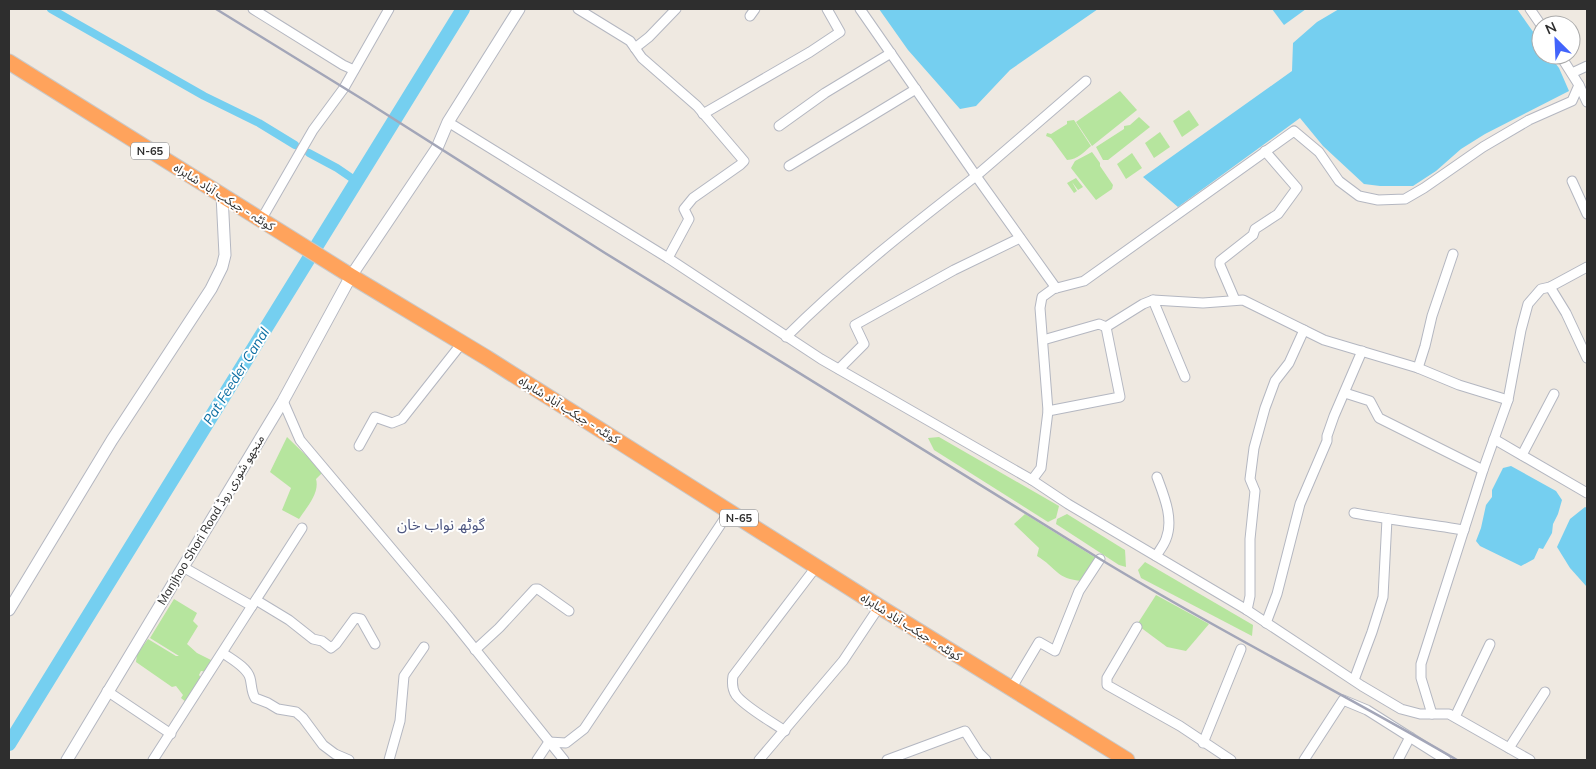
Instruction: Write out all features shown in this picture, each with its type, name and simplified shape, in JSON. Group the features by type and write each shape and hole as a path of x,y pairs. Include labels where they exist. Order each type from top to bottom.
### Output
{"highway":[{"name":"کوئٹہ - جیکب آباد شاہراہ","path":"9,62 260,220 462,343 878,607 1128,760"}],"street":[{"path":"253,9 354,70"},
{"path":"260,220 313,130 344,88 389,9"},
{"name":"Manjhoo Shori Road منجھو شوری روڈ","path":"67,760 283,401 351,276 437,148 448,122 519,9"},
{"path":"578,9 630,41 642,58 691,99 744,161 687,204 684,209 689,219 668,258"},
{"path":"635,48 649,37 676,9"},
{"path":"703,114 810,52 840,32 827,9"},
{"path":"860,9 1056,288"},
{"path":"779,126 825,93 890,53"},
{"path":"1567,65 1587,102"},
{"path":"1572,73 1587,66"},
{"path":"786,337 843,282 976,176 1086,81"},
{"path":"1032,480 1041,468 1048,411 1040,308 1042,297 1056,288 1084,281 1294,131 1319,152 1339,181 1359,196 1378,200 1405,199 1424,188 1483,146 1529,120 1572,101 1579,85"},
{"path":"789,166 916,89"},
{"path":"448,122 668,258 786,337 838,369 1032,480 1068,504 1247,610 1401,709 1420,714 1449,714 1530,760"},
{"path":"1235,300 1220,261 1253,235 1256,229 1278,214 1297,188 1265,151"},
{"path":"1572,182 1587,214"},
{"path":"9,608 112,440 211,289 222,267 225,255 222,195"},
{"path":"838,369 864,344 855,325 954,270 1020,238"},
{"path":"1418,368 1432,316 1453,254"},
{"path":"1432,714 1421,678 1422,664 1483,470 1508,400 1521,330 1528,304 1541,290 1587,267"},
{"path":"1550,287 1566,313 1587,358"},
{"path":"1154,300 1185,377"},
{"path":"1106,327 1143,304 1154,300 1203,303 1243,300 1324,340 1418,368 1459,385 1508,400"},
{"path":"1043,340 1099,324 1106,327"},
{"path":"1048,411 1120,397 1106,327"},
{"path":"1247,610 1250,596 1250,539 1255,491 1250,479 1254,448 1275,381 1289,363 1304,330"},
{"path":"359,446 375,417 392,423 402,419 462,343"},
{"path":"1266,623 1277,594 1300,504 1327,441 1334,416 1362,351"},
{"path":"1345,392 1370,402 1379,418 1483,470"},
{"path":"1522,455 1554,394"},
{"path":"283,401 300,440 564,760"},
{"path":"1494,439 1587,493"},
{"path":"1156,556 1167,538 1169,518 1157,477"},
{"path":"549,742 566,743 584,729 729,512"},
{"path":"1354,513 1464,530"},
{"path":"1354,680 1383,597 1387,519"},
{"path":"153,760 302,528"},
{"path":"1011,689 1039,642 1054,651 1079,591 1100,559"},
{"path":"785,731 736,695 732,682 733,676 816,567"},
{"path":"183,568 289,620 313,639 322,641 331,648 355,618 361,619 375,644"},
{"path":"475,650 500,628 536,589 570,610"},
{"path":"759,760 843,661 878,607"},
{"path":"1137,627 1107,678 1107,685 1180,726 1231,760"},
{"path":"1455,717 1490,644"},
{"path":"389,760 400,721 404,676 424,647"},
{"path":"1203,743 1241,649"},
{"path":"222,653 250,677 251,692 254,698 278,709 296,712 303,718 323,745 335,754 349,760"},
{"path":"108,691 171,734"},
{"path":"1509,748 1545,692"},
{"path":"1304,760 1343,700 1367,710 1446,760"},
{"path":"887,760 965,731 979,753 986,760"},
{"path":"1398,760 1410,737"},
{"path":"536,760 549,742"}],"green space":[{"path":"1120,91 1137,110 1092,146 1076,122"},
{"path":"1189,110 1199,125 1182,137 1173,121"},
{"path":"1139,117 1150,127 1108,160 1103,160 1096,147"},
{"path":"1074,120 1091,146 1077,157 1067,160 1051,138 1046,136 1047,133 1051,134 1067,124 1067,121"},
{"path":"1160,132 1170,147 1154,158 1145,143"},
{"path":"1092,152 1113,185 1112,189 1096,200 1071,168 1075,161"},
{"path":"1132,153 1142,168 1126,179 1117,164"},
{"path":"1076,178 1083,187 1078,190 1072,182 1077,191 1074,193 1067,183"},
{"path":"287,437 323,472 316,479 317,484 314,495 299,519 282,510 291,488 270,472"},
{"path":"939,437 1059,506 1056,518 1048,522 934,450 928,438"},
{"path":"1025,514 1096,558 1082,581 1067,578 1037,556 1039,548 1014,524"},
{"path":"1067,514 1125,550 1126,567 1119,565 1056,524 1057,519"},
{"path":"1145,562 1253,625 1252,636 1141,578 1138,570"},
{"path":"1156,595 1209,624 1186,651 1167,647 1140,627 1138,623"},
{"path":"174,599 197,613 193,621 198,626 187,644 197,653 211,660 213,666 208,672 201,671 199,675 202,679 186,702 181,698 183,695 176,686 172,687 136,662 137,654 148,639 179,656 150,638"}],"water":[{"path":"879,9 1098,9 1010,70 976,106 960,109 908,50"},
{"path":"1272,9 1306,9 1284,25"},
{"path":"1339,9 1517,9 1531,29 1531,65 1557,65 1569,91 1485,134 1461,149 1436,171 1413,186 1364,184 1323,146 1300,118 1178,207 1143,177 1292,71 1293,43 1317,22"},
{"path":"1511,466 1556,491 1562,500 1553,524 1552,533 1543,549 1539,548 1534,559 1521,566 1480,546 1476,541 1486,505 1492,497 1492,490 1503,468"},
{"path":"1585,507 1587,508 1587,587 1570,568 1557,547 1570,519"}],"waterway":[{"path":"51,9 204,96 259,123 295,145"},
{"name":"Pat Feeder Canal","path":"9,744 463,9"},
{"path":"309,153 356,181"}],"railway":[{"path":"216,9 605,253 1100,559 1188,611 1457,760"}],"district":[{"name":"گوٹھ نواب خان","path":"441,525"}]}
